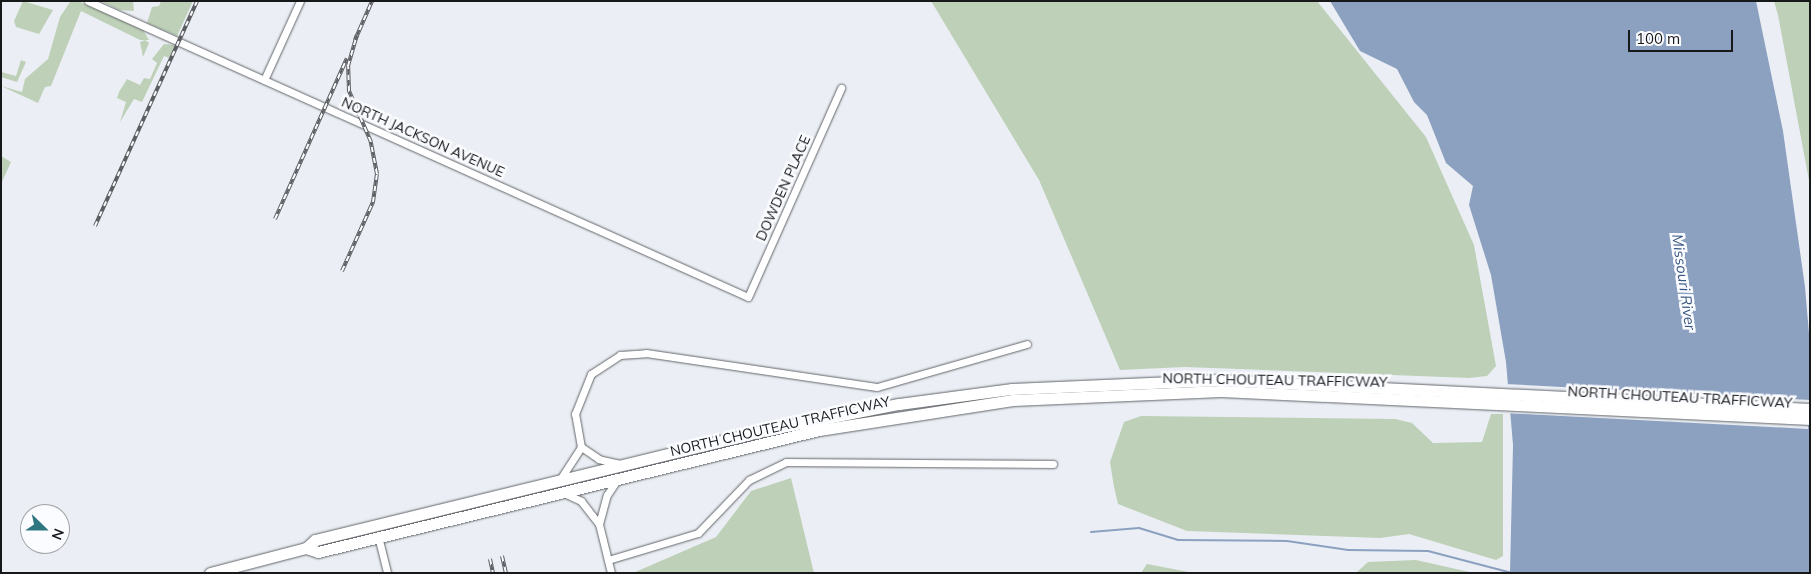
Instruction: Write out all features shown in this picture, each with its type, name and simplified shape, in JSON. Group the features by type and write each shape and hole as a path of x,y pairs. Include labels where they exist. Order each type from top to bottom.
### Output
{"main road":[{"name":"NORTH CHOUTEAU TRAFFICWAY","path":"210,573 306,548 315,540 560,478 842,415 1013,395 1219,380 1810,408"},
{"name":"NORTH CHOUTEAU TRAFFICWAY","path":"306,548 318,552 819,430 1013,395 1221,391 1810,419"}],"street":[{"name":"NORTH JACKSON AVENUE","path":"88,1 748,297"},
{"path":"264,80 300,1"},
{"name":"DOWDEN PLACE","path":"748,297 841,88"},
{"name":"NORTH CHOUTEAU TRAFFICWAY","path":"623,465 599,459 581,447 577,400 599,366 620,355 646,353 877,387 1027,344"},
{"path":"560,478 581,447"},
{"path":"608,560 698,533 749,480 786,462 1053,464"},
{"path":"599,524 605,500 617,480"},
{"path":"564,493 581,501 599,524 611,573"},
{"path":"375,526 387,573"}],"green space":[{"path":"23,1 53,10 39,34 16,27 14,21"},
{"path":"78,1 143,30 149,40 140,40 81,11 51,86 45,87 38,103 1,86 22,92 25,79 48,59 60,17 70,2"},
{"path":"101,1 133,1 134,11 119,10"},
{"path":"161,1 193,1 177,36 147,23 152,7 159,6"},
{"path":"931,1 1317,1 1426,137 1474,245 1496,366 1487,376 1469,378 1185,367 1120,370 1039,180"},
{"path":"1774,1 1810,1 1810,186 1778,15"},
{"path":"145,40 149,43 143,57 140,42"},
{"path":"164,44 175,45 169,58 164,56 142,102 134,99 120,122 126,102 117,98 119,92 127,79 140,85 144,78 150,79 157,63 152,59"},
{"path":"21,60 26,62 17,82 1,77 1,72 16,76"},
{"path":"1,156 11,162 1,184"},
{"path":"1491,414 1503,414 1503,556 1496,560 1409,534 1380,538 1187,531 1118,504 1110,462 1124,422 1141,416 1395,419 1412,423 1433,443 1482,442"},
{"path":"791,478 814,573 633,573 716,537 751,491"},
{"path":"1416,560 1474,573 1356,573 1368,562"},
{"path":"1147,564 1194,573 1141,573"}],"water":[{"name":"Missouri River","path":"1330,1 1756,1 1783,131 1805,287 1810,345 1810,573 1510,573 1513,445 1506,362 1491,275 1469,205 1473,186 1446,163 1427,115 1414,102 1397,69 1360,51"}],"pier":[{"path":"1505,384 1810,400 1808,429 1503,413"}],"waterway":[{"path":"1091,532 1139,528 1178,540 1287,541 1348,550 1428,551 1512,573"}],"railway":[{"path":"95,226 197,1"},
{"path":"355,40 372,1"},
{"path":"342,271 373,202 377,174 371,142 349,91 348,66 357,35"},
{"path":"275,219 347,58"},
{"path":"502,556 506,573"},
{"path":"490,559 493,573"}]}
